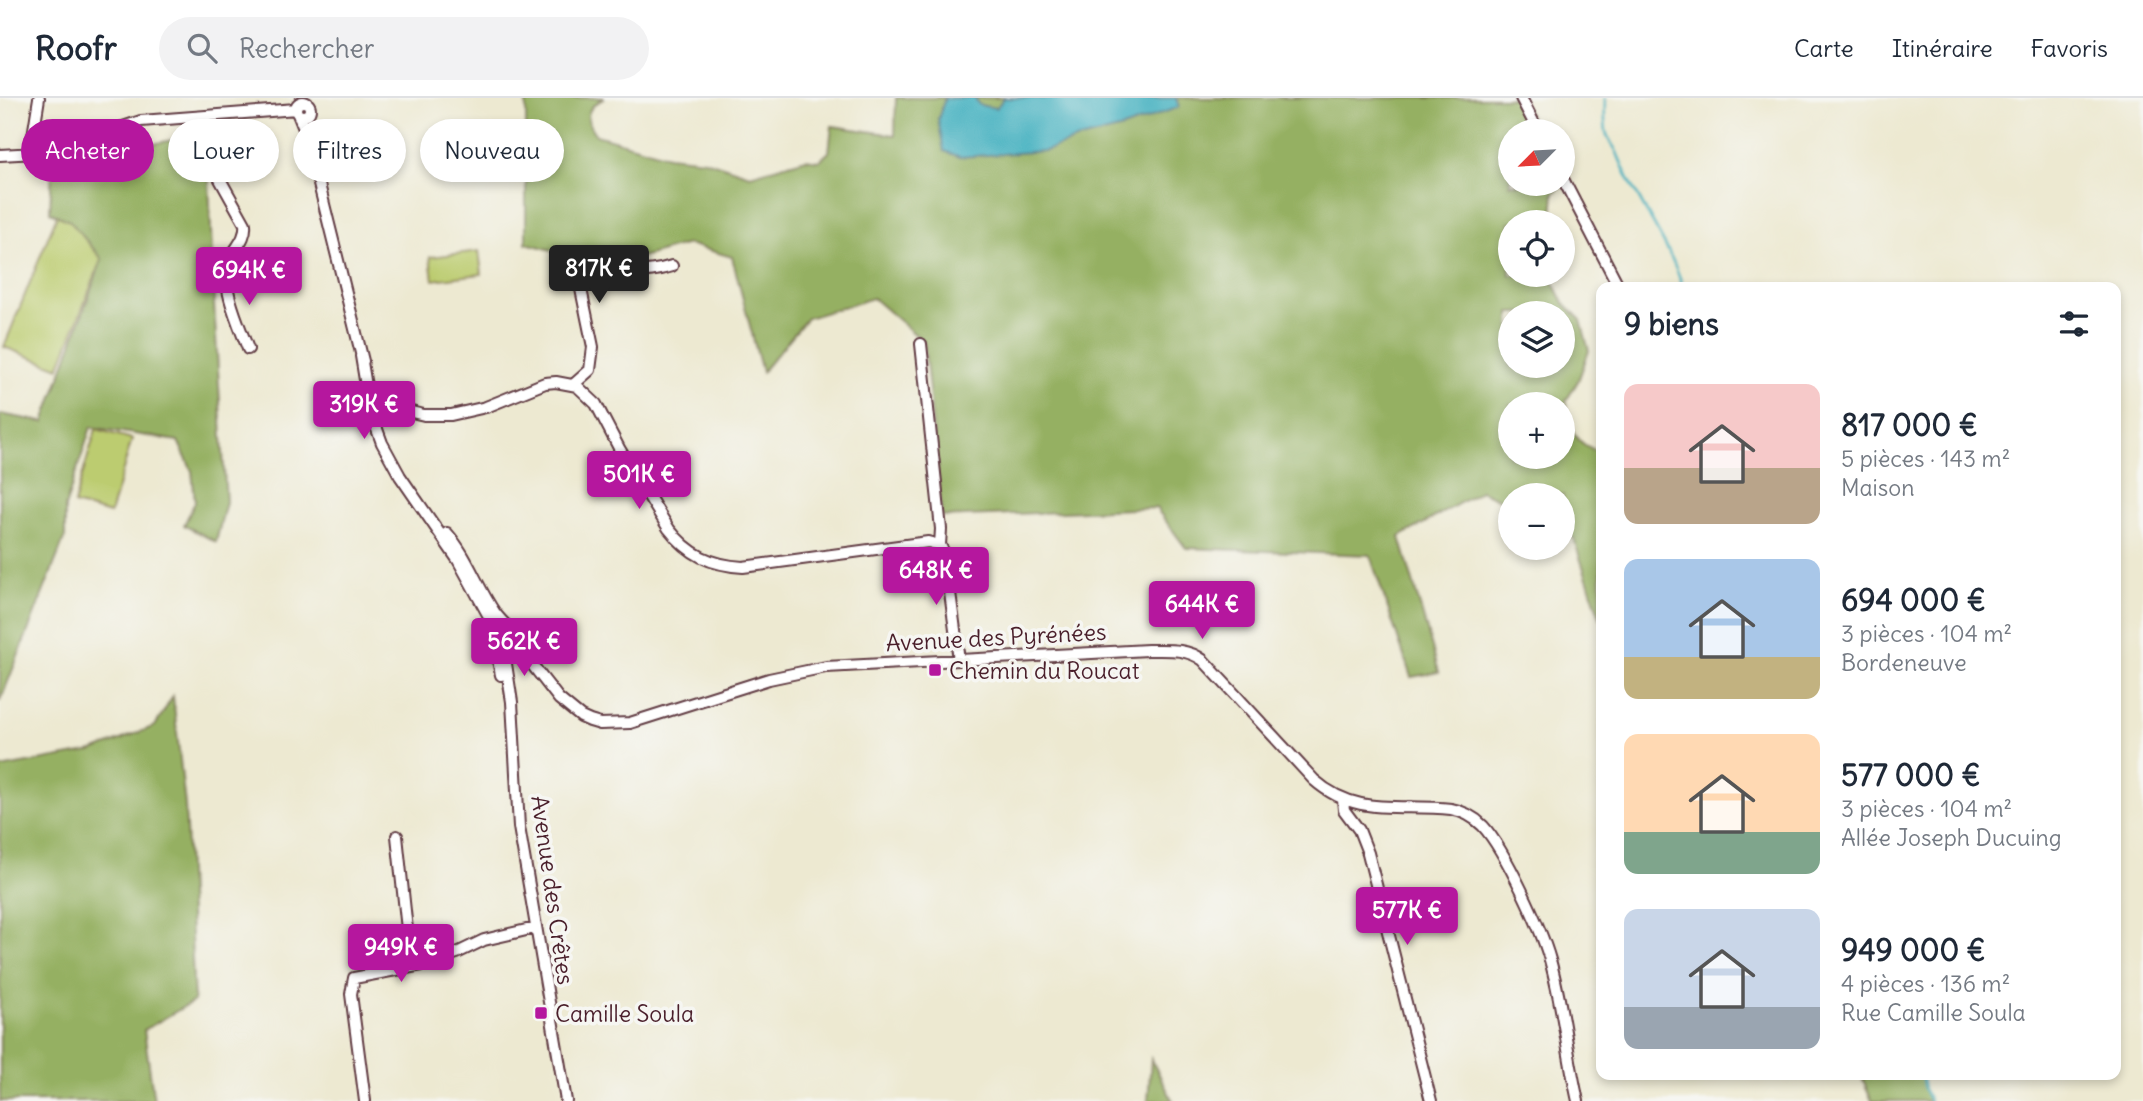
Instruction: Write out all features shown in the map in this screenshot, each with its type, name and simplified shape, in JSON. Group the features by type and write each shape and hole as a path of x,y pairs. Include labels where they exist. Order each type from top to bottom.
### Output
{"street":[{"path":"36,119 39,98"},
{"path":"1521,98 1532,119"},
{"path":"154,120 302,106"},
{"name":"Avenue des Pyrénées","path":"302,106 373,410 390,458 469,578 483,609 491,620 528,648 549,687"},
{"path":"200,117 199,139 202,148 245,224 246,231 230,256 226,275 233,310 248,349"},
{"path":"0,155 21,155"},
{"path":"1572,196 1616,282"},
{"path":"573,384 590,370 593,348 580,289 583,275 593,270 623,273 657,271 672,266"},
{"path":"921,344 941,529 940,545 945,555 959,660"},
{"path":"373,410 391,407 424,415 451,415 486,407 545,383 573,384 585,391 596,404 642,487 678,541 710,562 726,566 750,566 928,542 940,545"},
{"name":"Avenue des Pyrénées","path":"429,516 449,534 461,551 507,632 549,687 580,717 600,724 617,724 648,718 769,679 826,667 1148,650 1190,653 1203,660 1314,780 1343,800 1382,807 1457,810 1473,818 1489,833 1526,902 1550,959 1578,1101"},
{"name":"Avenue des Crêtes","path":"491,620 513,726"},
{"path":"494,642 507,632"},
{"name":"Avenue des Crêtes","path":"507,632 504,651 513,726 519,827 566,1101"},
{"path":"506,663 513,656 523,653"},
{"path":"1343,800 1344,810 1359,830 1368,853 1431,1101"},
{"path":"397,836 411,967"},
{"path":"365,1101 351,994 354,978 439,961 484,940 535,928"}],"green space":[{"path":"526,98 605,98 594,105 588,114 589,123 596,135 668,156 705,160 750,175 806,159 819,161 829,152 832,126 895,135 896,98 1520,98 1531,119 1498,119 1498,196 1554,196 1553,210 1498,210 1498,287 1556,287 1563,301 1498,301 1498,378 1575,378 1575,314 1581,320 1589,351 1571,392 1498,392 1498,469 1575,469 1575,435 1596,450 1596,605 1575,543 1575,483 1498,483 1498,499 1481,491 1400,537 1439,672 1411,677 1370,555 1186,548 1156,508 942,517 924,342 873,298 807,318 762,372 732,257 688,244 638,258 588,260 526,243 526,182 564,182 564,119 526,119"},
{"path":"168,141 168,182 209,182 226,502 216,542 184,525 195,502 192,471 178,441 91,427 65,507 65,537 0,702 0,414 44,422 102,259 70,221 50,212 51,182 154,182 154,144"},
{"path":"57,215 70,221 102,258 59,368 4,347"},
{"path":"479,251 482,274 433,280 430,257"},
{"path":"96,429 132,439 110,514 74,504"},
{"path":"173,696 185,805 194,1001 144,1030 154,1101 0,1101 0,768 93,751 155,726"},
{"path":"1151,1059 1173,1101 1148,1101"},
{"path":"1863,1080 1922,1080 1930,1101 1872,1101"}],"water":[{"path":"945,98 975,98 979,105 996,108 1004,98 1176,98 1179,107 1123,128 1045,151 960,157 944,151 938,119"}],"waterway":[{"path":"1605,98 1608,137 1669,253 1681,282"},
{"path":"1922,1080 1930,1101"}],"place":[{"name":"Chemin du Roucat","path":"935,670"},
{"name":"Camille Soula","path":"541,1013"}]}
